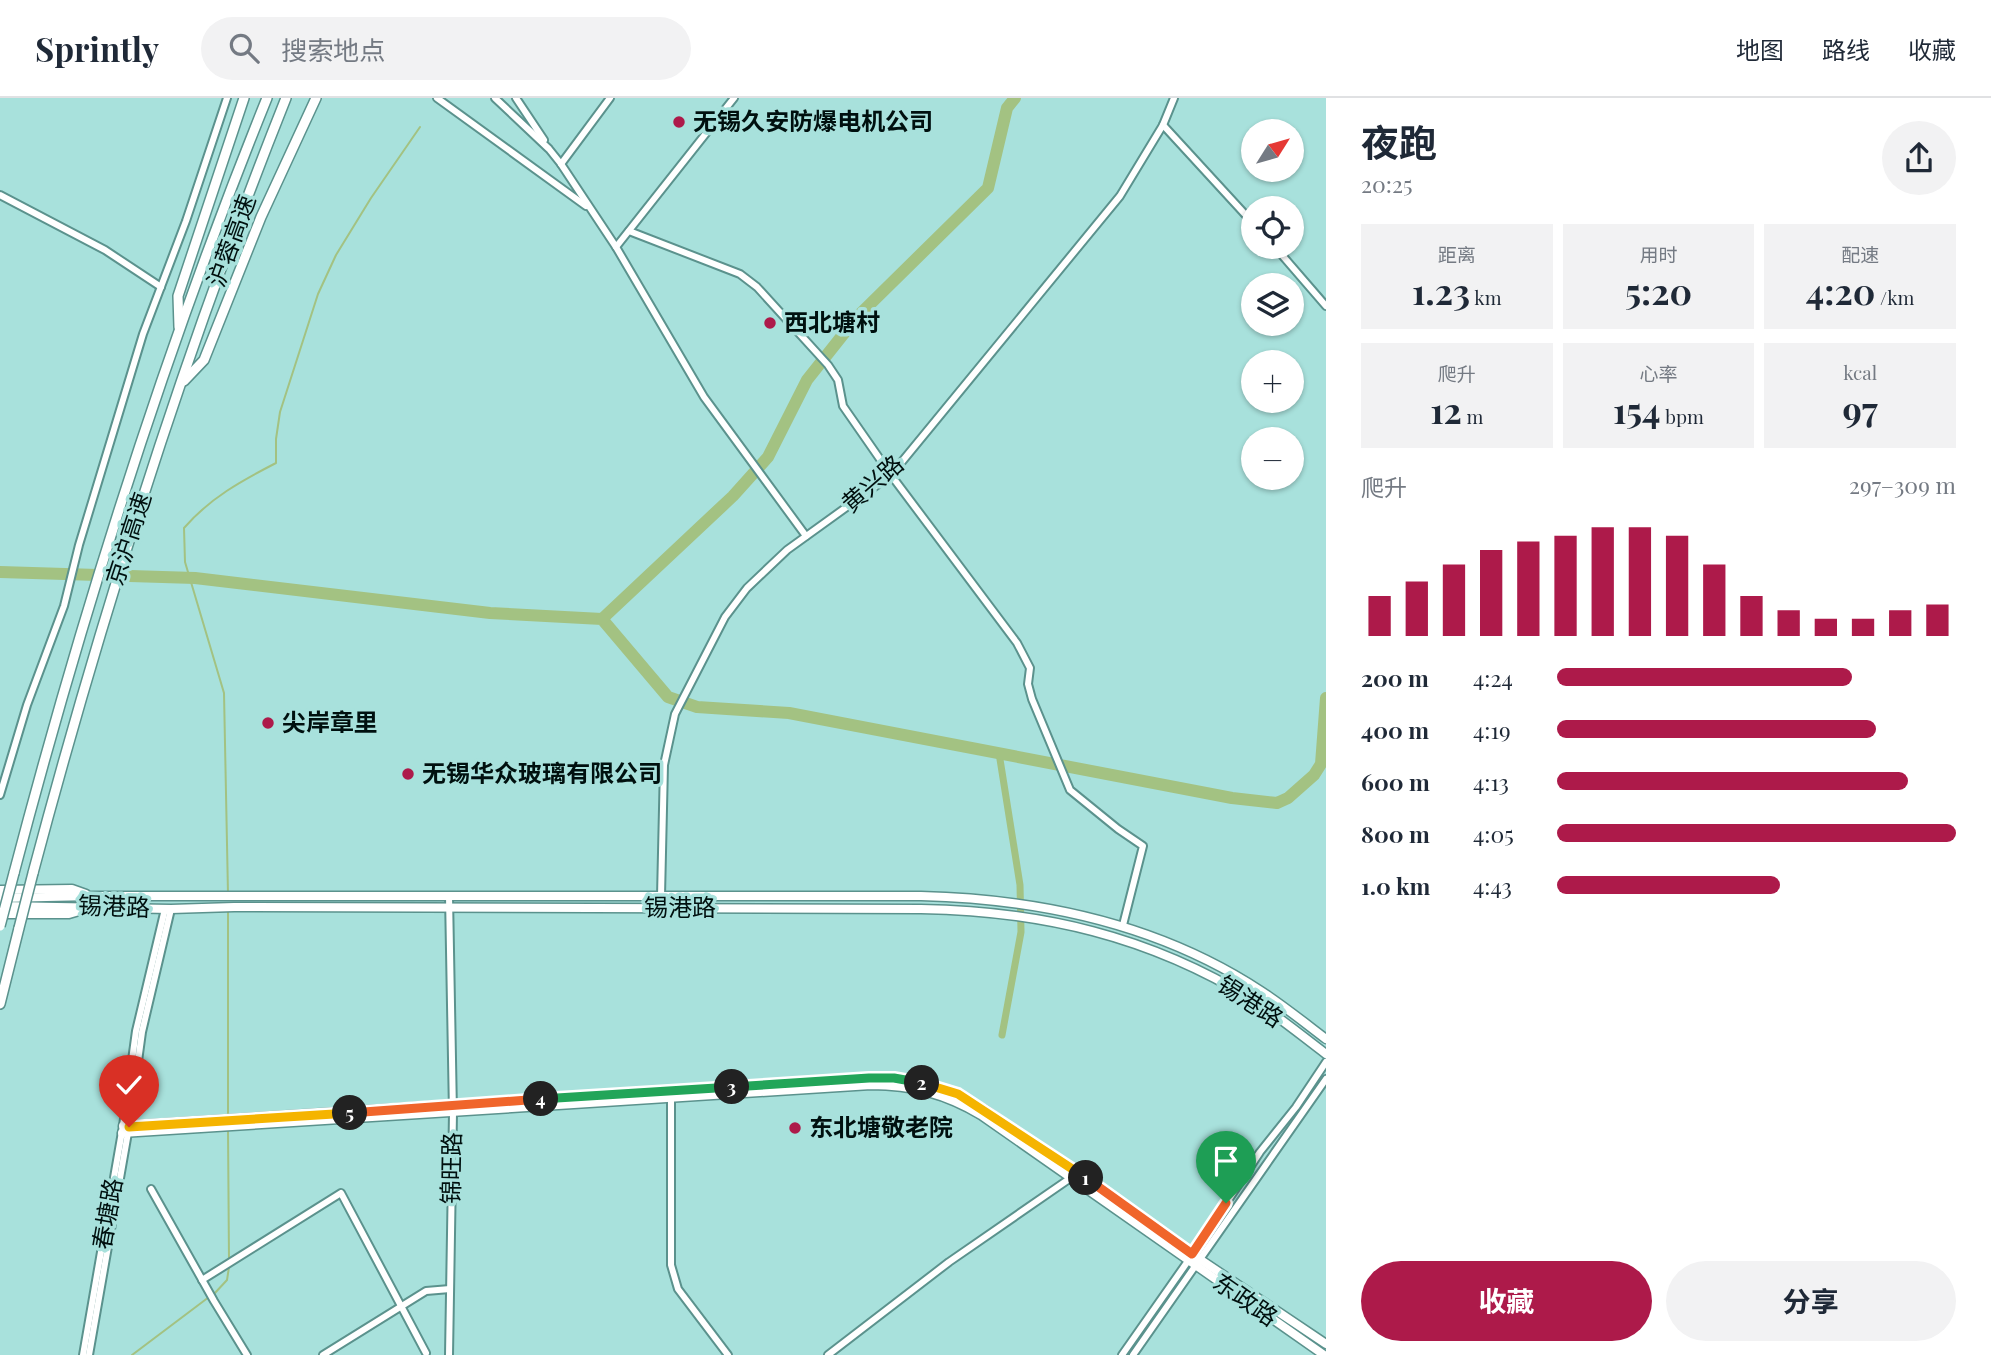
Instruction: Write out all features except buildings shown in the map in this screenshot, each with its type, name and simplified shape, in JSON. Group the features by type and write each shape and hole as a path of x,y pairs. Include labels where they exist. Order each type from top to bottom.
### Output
{"highway":[{"name":"京沪高速","path":"0,926 89,605 179,331 178,296 244,98"},
{"name":"沪蓉高速","path":"179,331 267,98"},
{"name":"沪蓉高速","path":"180,384 286,98"},
{"name":"京沪高速","path":"0,1004 33,873 108,606 180,384 204,360 261,217 316,98"}],"main road":[{"path":"0,890 72,889 93,896"},
{"name":"锡港路","path":"0,898 921,896 1014,902 1123,925 1163,940 1226,970 1262,991 1326,1039"},
{"name":"锡港路","path":"0,906 168,909 921,909 1013,914 1108,934 1189,966 1255,1002 1326,1054"},
{"path":"0,914 69,914 92,907"},
{"name":"东政路","path":"126,1130 671,1095 871,1085 916,1088 956,1100 1075,1175 1324,1355"},
{"name":"东政路","path":"1194,1260 1326,1344"}],"street":[{"path":"0,795 27,705 68,588 143,334 227,98"},
{"path":"437,98 590,209"},
{"path":"495,98 549,149"},
{"path":"516,98 616,247 704,397 806,536"},
{"path":"561,164 610,98"},
{"path":"616,247 734,98"},
{"name":"黄兴路","path":"661,896 664,765 675,714 725,617 747,588 787,550 891,475 1120,196 1163,125 1174,98"},
{"path":"1163,125 1241,210"},
{"path":"0,195 105,250 161,287"},
{"path":"629,231 740,274 757,287 828,365 838,380 843,406 891,475 1017,643 1030,668 1028,684 1031,699 1070,790 1143,846 1123,925"},
{"path":"1285,259 1326,306"},
{"name":"锦旺路","path":"449,896 453,1110 449,1355"},
{"name":"春塘路","path":"89,1355 126,1130 136,1031 168,909"},
{"path":"1133,1355 1260,1152 1296,1107 1326,1062"},
{"path":"1122,1355 1326,1079"},
{"path":"671,1095 671,1265 678,1289 729,1355"},
{"name":"春塘路","path":"83,1355 126,1130"},
{"path":"828,1355 949,1262 1075,1175"},
{"path":"151,1189 247,1355"},
{"path":"202,1280 341,1193 426,1353"},
{"path":"323,1355 426,1291 450,1289"}],"waterway":[{"path":"602,619 733,496 768,457 807,380 857,317 988,188 1007,108 1015,98"},
{"path":"228,894 224,693 185,562 184,528 215,499 276,463 280,412 318,294 336,255 420,127"},
{"path":"0,572 195,578 490,613 602,619 668,697 697,707 789,713 1232,798 1277,803 1288,798 1314,775 1321,764 1326,698"},
{"path":"999,753 1020,885 1021,932 1002,1035"},
{"path":"228,910 228,1118"},
{"path":"228,1130 229,1261"},
{"path":"214,1294 227,1280 229,1267"},
{"path":"132,1355 209,1297"}],"place":[{"name":"无锡久安防爆电机公司","path":"679,122"},
{"name":"西北塘村","path":"770,323"},
{"name":"尖岸章里","path":"268,723"},
{"name":"无锡华众玻璃有限公司","path":"408,774"},
{"name":"东北塘敬老院","path":"795,1128"}],"route":[{"path":"129,1127 894,1078 917,1081 958,1094 1078,1173 1192,1254 1226,1203"}]}
